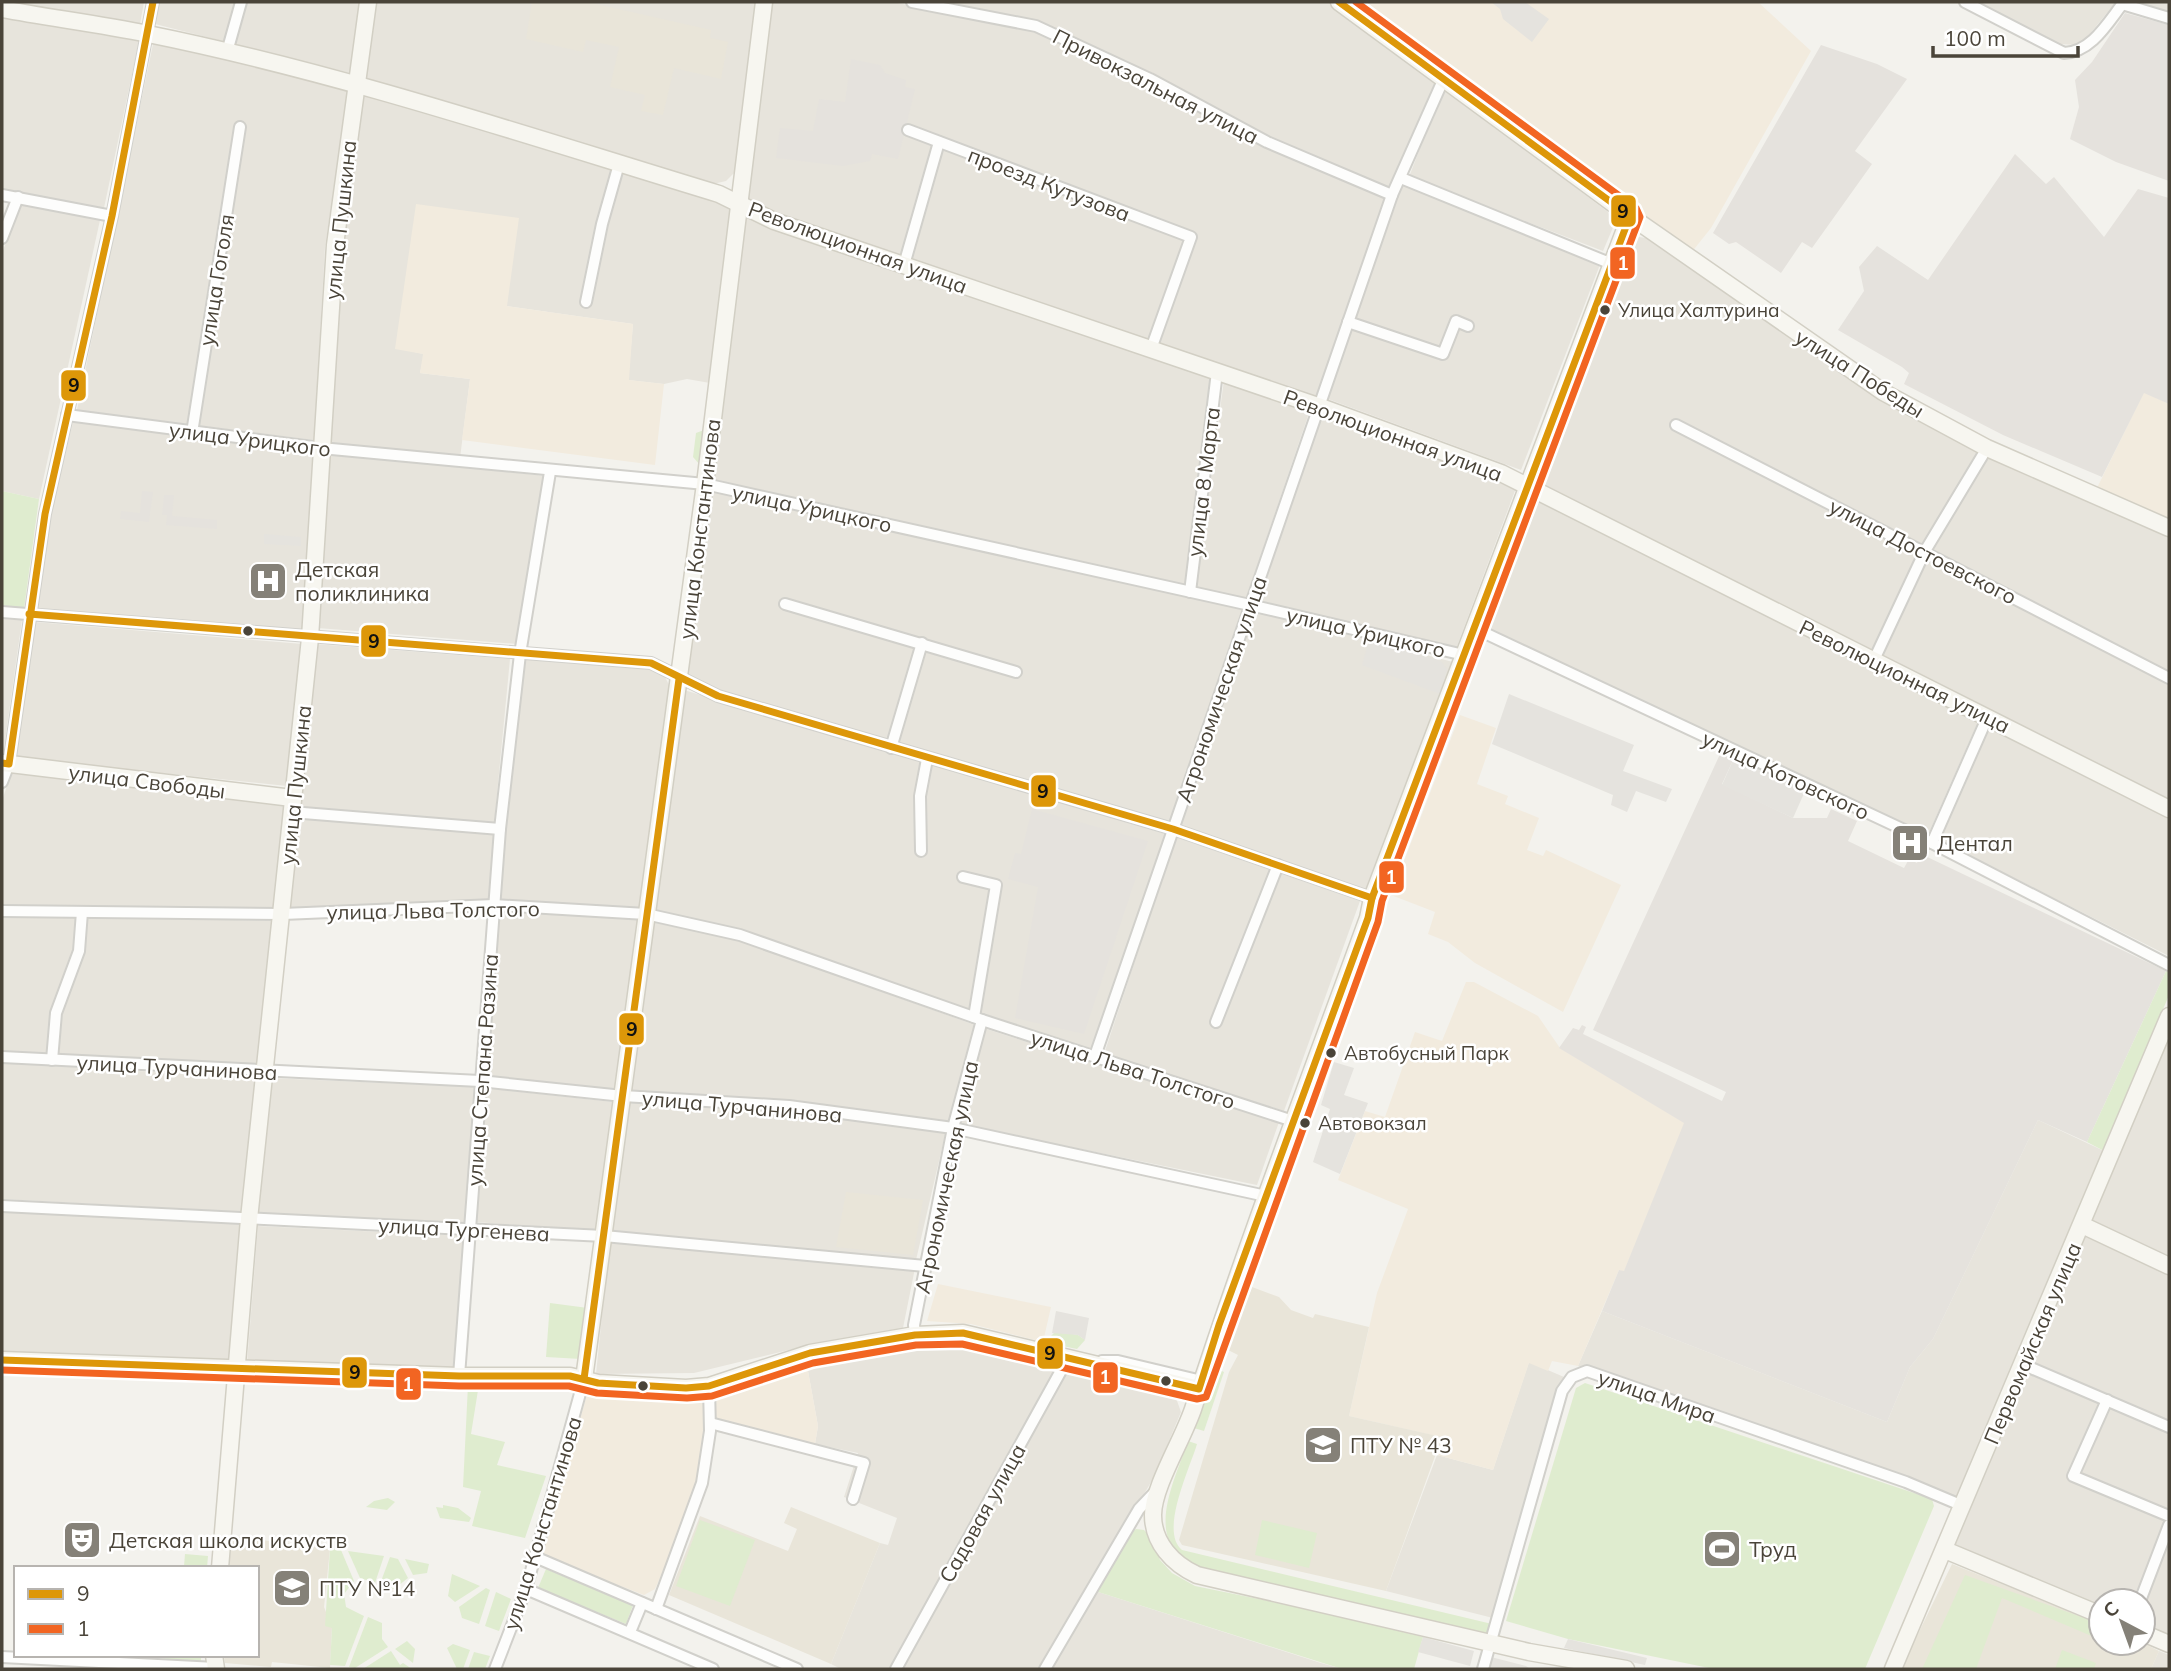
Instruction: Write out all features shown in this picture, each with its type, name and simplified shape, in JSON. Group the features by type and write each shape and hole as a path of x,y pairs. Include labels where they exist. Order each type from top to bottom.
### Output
{"street":[{"path":"2,782 45,514 112,216 153,2"},
{"path":"227,52 241,2"},
{"name":"улица Пушкина","path":"220,1566 239,1368 249,1219 310,638 335,245 368,2"},
{"name":"улица Константинова","path":"495,1669 526,1589 584,1377 705,484 764,2"},
{"name":"Привокзальная улица","path":"912,2 1035,26 1150,79 1267,142 1392,195"},
{"name":"улица Победы","path":"1339,2 1630,216 1872,384 1987,448 2169,528"},
{"path":"1965,2 2064,53 2077,53 2087,48 2123,3 2169,18"},
{"name":"Революционная улица","path":"2,9 148,34 227,52 356,86 719,194 774,221 1318,406 1501,473 1526,488 1873,662 1988,716 2169,809"},
{"name":"Агрономическая улица","path":"1096,1056 1392,195 1444,78"},
{"name":"улица Гоголя","path":"192,433 240,127"},
{"name":"проезд Кутузова","path":"908,130 1191,237 1151,349"},
{"path":"904,265 939,142"},
{"path":"586,302 602,223 619,164"},
{"path":"1401,178 1612,264"},
{"path":"2,195 112,216"},
{"path":"2,238 18,197"},
{"path":"1626,1669 1598,1662 1558,1664 1529,1652 1490,1642 1197,1575 1170,1559 1156,1532 1153,1512 1368,918 1372,898 1630,216"},
{"path":"1348,322 1443,354 1456,321 1468,326"},
{"name":"улица 8 Марта","path":"1190,592 1217,372"},
{"name":"улица Урицкого","path":"67,415 321,448 550,472 705,484 1250,604 1464,655"},
{"name":"улица Достоевского","path":"1676,425 2169,678"},
{"path":"1873,662 1925,551 1987,448"},
{"name":"улица Степана Разина","path":"459,1376 500,829 520,654 550,472"},
{"path":"785,604 1016,673"},
{"path":"2,612 651,663 718,696 1173,828 1372,898"},
{"name":"улица Котовского","path":"1474,628 1932,844 2169,965"},
{"path":"891,748 922,643"},
{"path":"1932,844 1988,716"},
{"path":"921,851 920,796 927,758"},
{"name":"улица Свободы","path":"5,764 291,805 500,829"},
{"path":"1216,1023 1278,866"},
{"path":"963,877 996,885 978,1018"},
{"name":"улица Льва Толстого","path":"2,911 283,914 494,905 646,914 740,936 978,1018 1293,1121"},
{"path":"52,1060 56,1013 79,951 82,912"},
{"name":"Первомайская улица","path":"1893,1669 2024,1365 2169,1016"},
{"name":"Агрономическая улица","path":"915,1332 925,1266 978,1018"},
{"name":"улица Турчанинова","path":"2,1058 480,1081 623,1096 789,1106 953,1128 1266,1196"},
{"name":"улица Тургенева","path":"2,1206 604,1236 925,1266"},
{"path":"2082,1225 2169,1266"},
{"path":"2,1360 689,1382 817,1345 968,1328 1044,1349 1118,1361 1200,1385"},
{"path":"584,1377 686,1388 709,1386 810,1353 915,1332 963,1334 1200,1385"},
{"name":"Садовая улица","path":"896,1669 1068,1357"},
{"path":"2024,1365 2169,1427"},
{"name":"улица Мира","path":"1483,1669 1563,1391 1572,1377 1587,1371 1906,1482 1963,1506"},
{"path":"656,1609 696,1503 710,1423 709,1386"},
{"path":"2106,1400 2073,1476 2169,1516"},
{"path":"710,1423 864,1464 853,1499"},
{"path":"1045,1669 1139,1509 1161,1486"},
{"path":"2145,1587 2169,1525"},
{"path":"1945,1550 2087,1609"},
{"path":"535,1557 797,1669"},
{"path":"526,1589 713,1669"},
{"path":"630,1632 642,1603"},
{"path":"1529,1652 1546,1669"},
{"path":"2,1657 215,1664"},
{"path":"1580,1669 1598,1662"}],"shaded area":[{"path":"2,2 144,2 140,24"},
{"path":"159,2 361,2 350,73 155,24"},
{"path":"374,2 759,2 736,171 726,181 713,184 363,78"},
{"path":"532,2 587,2 711,30 710,38 728,42 721,79 674,68 663,115 641,111 645,95 610,87 619,47 586,40 583,52 526,39"},
{"path":"769,2 892,2 1035,29 1388,198 1316,400 776,216 746,200"},
{"path":"937,2 1328,2 1436,80 1391,189 1264,135 1036,22"},
{"path":"1348,2 1758,2 1811,51 1711,228 1691,253"},
{"path":"1491,2 1525,2 1549,19 1532,42 1503,19 1500,9"},
{"path":"1978,2 2116,2 2084,41 2075,45 2060,44"},
{"path":"2133,2 2169,2 2169,12"},
{"path":"2125,13 2169,25 2169,181 2116,162 2070,139 2079,107 2075,80 2092,62"},
{"path":"2,17 139,41 104,208 2,190"},
{"path":"153,44 195,50 348,91 325,247 314,440 77,410"},
{"path":"1821,45 1877,64 1907,79 1855,151 1872,164 1812,248 1802,242 1781,273 1736,242 1729,244 1713,233"},
{"path":"851,59 880,65 885,73 906,80 905,87 915,89 898,159 872,154 870,161 843,166 776,158 780,128 813,131 819,99 845,102"},
{"path":"1443,88 1608,212 1614,225 1603,251 1409,177"},
{"path":"360,92 719,199 736,210 710,383 687,379 664,384 628,380 633,324 507,306 395,348 424,354 420,373 470,379 460,458 327,445 340,244"},
{"path":"2015,154 2046,184 2054,177 2104,237 2138,189 2169,198 2169,404 2144,393 2102,477 2003,435 1904,384 1909,373 1902,367 1838,330 1864,291 1859,267 1877,246 1928,280"},
{"path":"1403,183 1601,262 1521,470 1328,399"},
{"path":"21,203 100,220 39,499 2,491 2,253"},
{"path":"416,204 519,218 507,306 633,324 629,380 664,384 655,465 462,440 470,379 420,373 423,354 395,349"},
{"path":"746,216 1213,376 1187,587 713,481"},
{"path":"1639,237 1652,239 1842,375 1898,409 2003,463 2169,537 2169,800 1536,485 1627,240"},
{"path":"1224,380 1310,410 1246,599 1196,588"},
{"path":"2144,392 2169,404 2169,522 2096,490"},
{"path":"1322,414 1516,488 1456,649 1257,600"},
{"path":"73,422 313,453 304,632 37,609 51,512"},
{"path":"326,453 546,476 517,644 318,628"},
{"path":"142,491 153,492 149,522 120,519 121,511 140,513"},
{"path":"710,491 1244,609 1169,824 720,691 687,674"},
{"path":"164,495 174,495 172,516 217,520 217,529 166,525 167,515 162,515"},
{"path":"1530,497 1978,722 1928,835 1480,625"},
{"path":"264,534 301,537 301,546 264,544"},
{"path":"1252,610 1453,662 1367,892 1179,826"},
{"path":"2,619 22,620 3,755 2,755"},
{"path":"35,622 303,644 287,786 15,758"},
{"path":"1369,641 1441,661 1447,669 1440,694 1362,665"},
{"path":"315,644 510,659 494,825 298,809"},
{"path":"523,659 654,670 665,677 670,687 640,908 501,899 504,830"},
{"path":"684,690 1166,834 1091,1050 740,931 653,911"},
{"path":"1509,694 1634,745 1623,771 1672,789 1666,802 1636,791 1627,812 1611,805 1613,795 1492,744"},
{"path":"1449,711 1455,713 1392,883 1386,881"},
{"path":"1460,715 1496,728 1477,784 1508,796 1505,804 1539,818 1527,850 1543,856 1546,850 1621,885 1563,1012 1475,963 1448,942 1428,934 1435,912 1391,895"},
{"path":"1990,726 2169,817 2169,956 1937,839"},
{"path":"1721,752 1734,758 1722,784 1793,818 1827,818 1831,809 1857,821 1848,841 1904,868 1909,859 1917,863 1921,854 2166,971 2087,1142 2038,1120 1933,1339 1910,1367 1887,1422 1602,1311 1619,1270 1624,1271 1684,1123 1559,1048 1573,1028 1579,1030 1582,1025 1586,1027 1583,1034 1722,1101 1726,1092 1593,1030"},
{"path":"1734,758 1806,789 1793,818 1722,785"},
{"path":"12,770 285,803 279,912 2,906 2,801"},
{"path":"1032,809 1148,841 1084,1034 1015,1018 1038,887 1008,879 1015,853 1021,854"},
{"path":"296,817 494,833 489,901 287,909"},
{"path":"1176,837 1360,901 1284,1111 1104,1054"},
{"path":"499,908 638,919 615,1089 486,1078"},
{"path":"2,915 275,921 262,1069 2,1054"},
{"path":"651,922 738,940 975,1025 950,1124 790,1103 631,1090"},
{"path":"1466,982 1474,982 1538,1016 1560,1048 1685,1123 1624,1272 1619,1270 1578,1366 1552,1361 1548,1371 1529,1363 1493,1470 1437,1455 1441,1437 1349,1416 1377,1293 1408,1209 1338,1180 1365,1111 1385,1117 1415,1032 1442,1041"},
{"path":"983,1028 1279,1122 1257,1185 959,1124"},
{"path":"2169,1031 2169,1261 2089,1223"},
{"path":"1334,1062 1354,1068 1344,1095 1368,1103 1340,1174 1313,1162 1330,1109 1321,1105"},
{"path":"2,1063 257,1078 245,1212 2,1199"},
{"path":"270,1078 476,1087 467,1224 258,1214"},
{"path":"486,1088 613,1102 600,1232 477,1222"},
{"path":"630,1102 788,1111 946,1131 916,1260 610,1233"},
{"path":"1309,1103 1315,1105 1281,1199 1260,1248 1254,1246"},
{"path":"2038,1120 2104,1151 1960,1501 1578,1366 1602,1311 1887,1422 1910,1367 1933,1339"},
{"path":"846,1192 923,1200 913,1255 836,1247"},
{"path":"2,1211 243,1224 230,1362 2,1351"},
{"path":"258,1226 464,1236 456,1372 247,1364"},
{"path":"2085,1232 2169,1272 2169,1638 2157,1633 2157,1587 2087,1587 2087,1602 1954,1544"},
{"path":"610,1239 915,1268 903,1328 809,1345 694,1373 596,1374"},
{"path":"938,1284 1051,1307 1043,1342 971,1324 927,1321"},
{"name":"ПТУ № 43","path":"1252,1287 1279,1297 1291,1310 1313,1318 1315,1314 1369,1327 1349,1416 1442,1437 1386,1591 1182,1545 1179,1540 1229,1372 1238,1355 1228,1350"},
{"path":"1056,1311 1089,1318 1085,1340 1078,1335 1052,1333"},
{"path":"941,1336 1061,1362 893,1669 841,1669 831,1664 880,1543 888,1545 897,1518 844,1497 858,1453 815,1444 818,1426 806,1360"},
{"path":"806,1360 818,1426 815,1444 715,1419 717,1391"},
{"path":"1529,1362 1564,1377 1493,1618 1386,1591 1437,1455 1493,1470"},
{"path":"1070,1365 1163,1388 1176,1398 1181,1412 1154,1477 1041,1669 900,1669"},
{"path":"588,1391 708,1403 709,1424 694,1502 655,1589 644,1595 542,1556"},
{"path":"791,1507 880,1543 831,1664 669,1595 700,1516 788,1551 797,1529 784,1523"},
{"name":"ПТУ №14","path":"232,1536 330,1549 324,1607 332,1627 330,1668 272,1662 271,1667 225,1663 224,1657 259,1657 259,1566 229,1566"},
{"path":"1952,1564 2087,1618 2087,1657 2156,1657 2151,1669 1901,1669"},
{"path":"1095,1591 1321,1663 1342,1669 1050,1669"},
{"path":"1423,1637 1474,1651 1470,1666 1418,1652"},
{"path":"1568,1639 1647,1658 1645,1665 1564,1648"},
{"path":"2159,1651 2169,1655 2169,1669 2151,1669"},
{"path":"1491,1657 1526,1666 1530,1669 1488,1669"}],"green space":[{"path":"704,430 700,465 693,457 696,433"},
{"path":"2,491 39,499 24,609 2,608"},
{"path":"2166,971 2169,972 2169,995 2104,1151 2087,1142"},
{"path":"550,1303 588,1308 581,1359 546,1357"},
{"path":"1056,1331 1078,1335 1085,1340 1077,1349 1053,1344 1050,1337"},
{"path":"1215,1368 1224,1372 1204,1431 1194,1428"},
{"name":"Труд","path":"1585,1383 1932,1499 1934,1506 1865,1669 1714,1669 1568,1639 1506,1621 1576,1388"},
{"path":"479,1384 471,1434 505,1442 497,1465 546,1476 525,1538 472,1526 481,1491 463,1487 468,1385"},
{"path":"1188,1441 1197,1444 1175,1515 1176,1541 1182,1550 1492,1624 1489,1637 1195,1567 1179,1556 1170,1542 1166,1527 1170,1492"},
{"path":"388,1498 395,1502 387,1510 366,1507 374,1501"},
{"path":"443,1505 458,1508 471,1518 469,1522 440,1518 436,1507 443,1508"},
{"path":"700,1520 755,1540 730,1606 676,1586"},
{"path":"1262,1520 1317,1533 1309,1568 1255,1555"},
{"path":"1136,1529 1144,1530 1151,1537 1160,1560 1172,1573 1195,1586 1326,1613 1423,1637 1414,1669 1342,1669 1095,1591 1129,1534"},
{"path":"330,1549 341,1550 354,1581 344,1594 346,1607 364,1616 345,1666 330,1665 332,1628 325,1626"},
{"path":"348,1551 384,1556 375,1583 360,1578"},
{"path":"185,1554 208,1556 207,1566 184,1566"},
{"path":"390,1557 398,1559 408,1578 394,1589 380,1584"},
{"path":"405,1559 429,1564 427,1573 413,1575"},
{"path":"546,1569 633,1605 626,1624 538,1588"},
{"path":"452,1574 480,1586 455,1602 448,1596"},
{"path":"1965,1575 2087,1619 2087,1634 2002,1598 1976,1669 1922,1669"},
{"path":"486,1588 490,1590 479,1624 462,1618 459,1607"},
{"path":"496,1592 511,1599 499,1631 485,1626"},
{"path":"368,1617 382,1623 382,1639 388,1647 355,1668 349,1667"},
{"path":"407,1641 415,1649 413,1663 395,1649"},
{"path":"453,1644 470,1650 463,1669 457,1669 447,1648"},
{"path":"2062,1650 2096,1663 2094,1669 2055,1669"},
{"path":"391,1651 400,1665 403,1663 412,1669 363,1669"},
{"path":"474,1652 490,1656 485,1669 468,1669"},
{"path":"201,1657 201,1662 158,1658"}],"transit line":[{"name":"9","path":"2,763 9,764 45,514 112,216 153,2"},
{"name":"9","path":"2,1360 459,1376 570,1376 598,1383 686,1388 709,1386 810,1353 915,1335 963,1333 1199,1389 1219,1325 1368,918 1372,898 1630,216 1339,2"},
{"name":"1","path":"2,1370 459,1386 569,1386 597,1393 687,1398 712,1396 813,1363 916,1345 962,1344 1197,1399 1206,1397 1378,922 1382,901 1640,217 1636,208 1356,2"},
{"name":"9","path":"29,614 651,663 718,696 1173,829 1372,898"},
{"name":"9","path":"584,1379 679,679"}],"place":[{"name":"Улица Халтурина","path":"1605,310"},
{"name":"Детская поликлиника","path":"268,581"},
{"name":"Дентал","path":"1910,843"},
{"name":"Автобусный Парк","path":"1331,1053"},
{"name":"Автовокзал","path":"1305,1123"},
{"name":"ПТУ № 43","path":"1323,1445"},
{"name":"Детская школа искуств","path":"82,1540"},
{"name":"Труд","path":"1722,1549"},
{"name":"ПТУ №14","path":"292,1588"}]}
